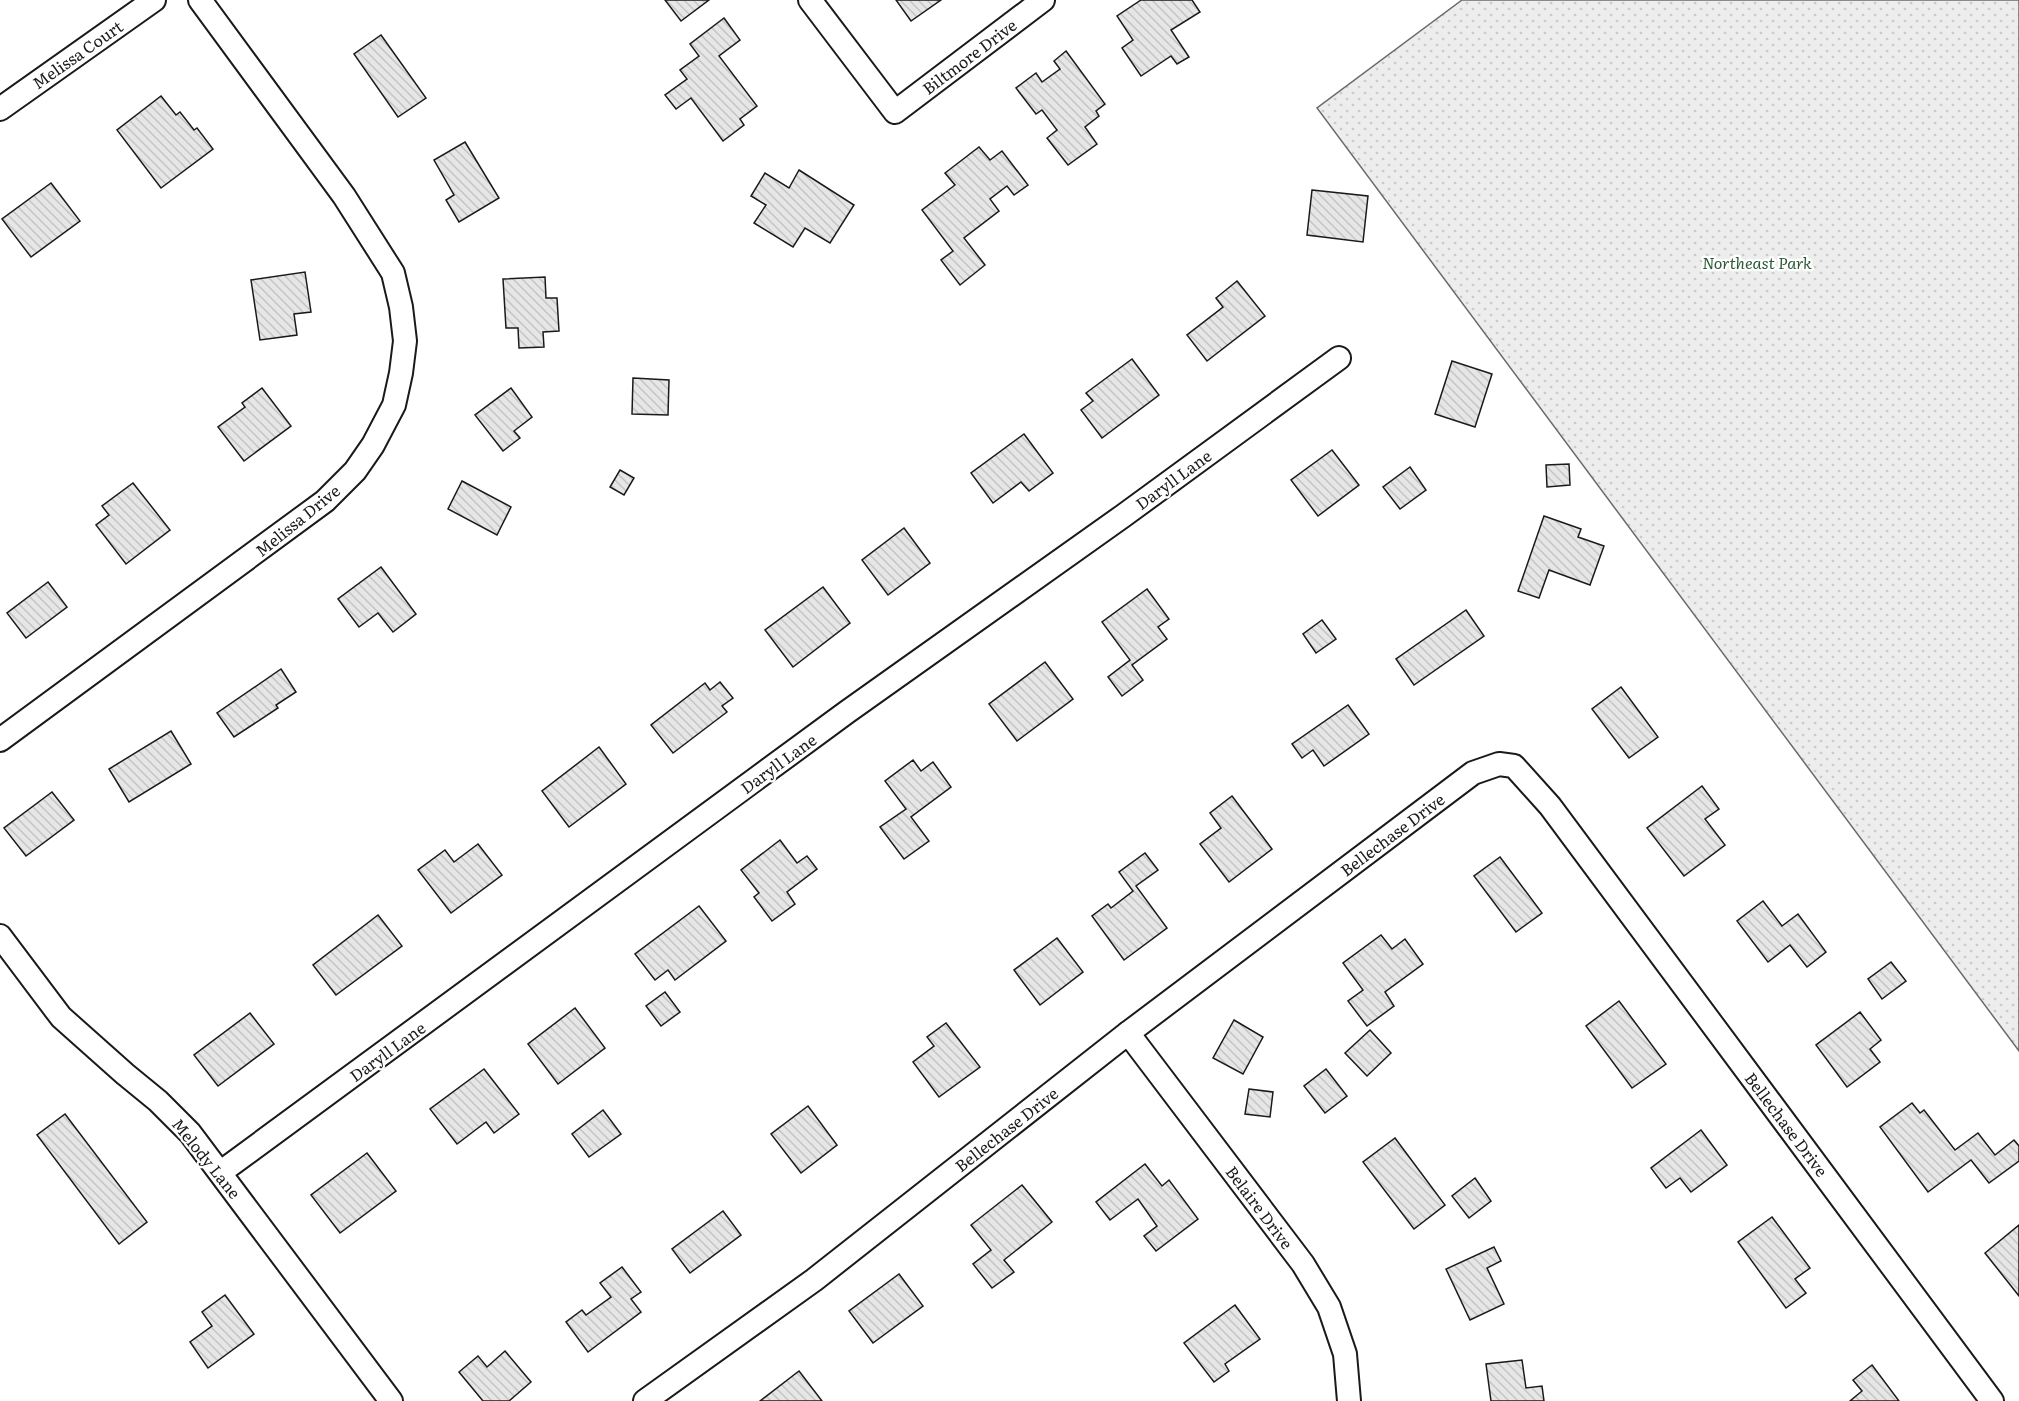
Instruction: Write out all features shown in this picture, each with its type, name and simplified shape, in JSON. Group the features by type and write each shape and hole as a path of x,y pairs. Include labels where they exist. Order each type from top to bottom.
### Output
{"street":[{"name":"Melissa Court","path":"0,109 154,0"},
{"name":"Melissa Drive","path":"0,740 325,501 355,471 374,445 394,405 405,341 402,308 393,273 344,196 200,0"},
{"name":"Biltmore Drive","path":"810,0 895,112 1043,0"},
{"name":"Daryll Lane","path":"221,1172 847,712 1123,516 1339,358"},
{"name":"Bellechase Drive","path":"645,1401 814,1280 1128,1033 1473,774 1499,764 1514,766 1550,806 1992,1401"},
{"name":"Melody Lane","path":"0,936 61,1017 158,1101 190,1133 391,1401"},
{"name":"Belaire Drive","path":"1128,1033 1303,1264 1329,1307 1345,1354 1349,1401"}],"green space":[{"name":"Northeast Park","path":"1462,0 2019,0 2019,1051 1317,108"}],"building":[{"path":"665,0 709,0 681,21"},
{"path":"896,0 941,0 911,21"},
{"path":"1141,0 1192,0 1200,12 1171,30 1189,57 1177,64 1171,56 1141,76 1122,48 1133,40 1117,16"},
{"path":"724,18 740,40 719,56 757,106 740,119 744,125 723,141 691,98 676,109 665,95 687,79 680,70 699,56 690,44"},
{"path":"381,35 426,98 398,117 354,54"},
{"path":"1066,51 1105,104 1096,111 1099,116 1085,127 1097,144 1068,165 1047,138 1057,130 1042,110 1036,114 1016,88 1036,73 1042,82 1060,69 1054,61"},
{"path":"161,96 176,115 180,112 194,130 197,128 213,149 161,188 117,130"},
{"path":"465,142 499,198 459,222 446,200 454,195 434,160"},
{"path":"979,147 990,160 1002,151 1028,185 1014,195 1007,186 990,199 999,211 964,238 985,265 960,285 941,260 953,251 922,210 955,185 945,173"},
{"path":"799,170 854,205 830,243 805,228 793,247 754,223 766,205 751,196 765,173 789,188"},
{"path":"51,183 80,221 31,257 2,219"},
{"path":"1312,190 1368,196 1363,242 1307,235"},
{"path":"305,272 311,312 294,314 297,335 260,340 251,280"},
{"path":"545,277 546,298 557,298 559,331 543,332 544,347 519,348 518,328 506,328 503,279"},
{"path":"1237,281 1265,316 1207,361 1187,335 1223,307 1216,298"},
{"path":"1132,359 1159,395 1102,438 1081,410 1093,401 1086,393"},
{"path":"1452,361 1492,374 1475,427 1435,414"},
{"path":"633,378 669,380 668,415 632,414"},
{"path":"262,388 291,426 244,461 218,427 245,407 242,403"},
{"path":"511,388 532,417 514,431 520,438 503,451 475,415"},
{"path":"1024,434 1053,473 1029,491 1021,482 993,503 971,473"},
{"path":"1332,450 1359,485 1318,516 1291,480"},
{"path":"1569,464 1570,485 1547,487 1546,465"},
{"path":"1410,467 1426,490 1400,509 1383,487"},
{"path":"620,470 634,478 624,495 610,487"},
{"path":"462,481 511,507 497,535 448,509"},
{"path":"133,483 170,530 126,564 96,525 109,515 102,506"},
{"path":"1544,516 1581,529 1578,537 1604,546 1590,585 1549,570 1539,598 1518,591"},
{"path":"904,528 930,563 888,595 862,560"},
{"path":"381,567 416,614 393,632 378,613 359,627 338,599"},
{"path":"48,582 67,607 26,638 7,613"},
{"path":"823,587 850,623 793,667 765,630"},
{"path":"1147,589 1169,619 1158,627 1167,639 1132,665 1143,680 1122,696 1108,677 1130,660 1102,622"},
{"path":"1466,610 1484,636 1414,685 1396,659"},
{"path":"1322,620 1336,639 1316,653 1303,634"},
{"path":"1045,662 1073,699 1017,741 989,704"},
{"path":"281,669 296,692 276,705 278,708 234,737 217,713"},
{"path":"720,682 733,698 722,706 727,712 673,753 651,725 705,683 710,690"},
{"path":"1621,687 1658,737 1629,758 1592,709"},
{"path":"1348,705 1369,734 1324,766 1313,750 1302,758 1292,744"},
{"path":"171,731 191,764 129,802 109,769"},
{"path":"599,747 626,784 569,827 542,791"},
{"path":"913,760 921,771 933,762 951,787 911,817 929,841 904,859 880,827 906,809 885,781"},
{"path":"1702,786 1719,809 1705,819 1725,845 1684,876 1647,828"},
{"path":"52,792 74,820 26,856 4,828"},
{"path":"1232,796 1272,849 1229,882 1200,844 1221,828 1210,813"},
{"path":"780,840 797,863 807,856 817,869 787,892 795,904 772,921 754,897 759,893 741,870"},
{"path":"478,844 502,875 451,913 418,870 445,850 454,862"},
{"path":"1145,853 1158,870 1136,886 1167,928 1124,960 1092,916 1108,904 1111,908 1133,891 1119,872"},
{"path":"1500,857 1542,913 1516,932 1474,876"},
{"path":"1763,901 1782,926 1798,914 1826,952 1807,967 1790,945 1768,962 1737,921"},
{"path":"699,906 726,941 675,980 668,970 655,980 635,954"},
{"path":"378,915 402,946 336,995 313,965"},
{"path":"1381,935 1392,949 1405,939 1423,964 1385,992 1394,1006 1367,1026 1348,1001 1363,990 1343,963"},
{"path":"1057,938 1083,972 1040,1005 1014,970"},
{"path":"1891,962 1906,981 1882,999 1868,979"},
{"path":"665,992 680,1012 661,1026 646,1006"},
{"path":"1619,1001 1666,1064 1632,1088 1586,1026"},
{"path":"575,1008 605,1048 558,1084 528,1044"},
{"path":"1860,1012 1881,1040 1870,1049 1880,1062 1847,1087 1816,1045"},
{"path":"250,1013 274,1044 218,1086 194,1055"},
{"path":"1234,1020 1263,1037 1243,1074 1213,1058"},
{"path":"946,1023 980,1067 939,1097 913,1062 934,1046 927,1037"},
{"path":"1370,1030 1391,1053 1367,1076 1345,1053"},
{"path":"484,1069 519,1114 494,1133 486,1122 457,1144 430,1109"},
{"path":"1326,1069 1347,1096 1325,1113 1304,1086"},
{"path":"1249,1089 1273,1092 1270,1117 1245,1114"},
{"path":"1912,1103 1920,1113 1924,1110 1955,1150 1978,1133 1995,1155 2014,1140 2019,1146 2019,1161 1989,1183 1971,1160 1928,1192 1880,1127"},
{"path":"808,1106 837,1145 801,1173 771,1134"},
{"path":"603,1110 621,1134 589,1157 572,1134"},
{"path":"65,1114 147,1222 119,1244 37,1135"},
{"path":"1701,1130 1727,1165 1691,1192 1680,1178 1666,1188 1651,1168"},
{"path":"1395,1138 1445,1205 1414,1229 1363,1162"},
{"path":"367,1153 396,1191 340,1233 311,1195"},
{"path":"1145,1164 1162,1186 1169,1180 1198,1219 1156,1251 1144,1236 1157,1226 1138,1199 1110,1220 1096,1202"},
{"path":"1475,1178 1491,1201 1469,1218 1452,1196"},
{"path":"1022,1185 1052,1222 1004,1260 1014,1272 992,1288 973,1264 991,1250 971,1225"},
{"path":"723,1211 741,1235 690,1273 672,1249"},
{"path":"1772,1217 1810,1268 1795,1279 1806,1293 1786,1308 1738,1242"},
{"path":"2019,1225 2019,1296 1985,1253"},
{"path":"1494,1247 1501,1261 1487,1268 1504,1304 1470,1320 1446,1269"},
{"path":"622,1267 641,1292 631,1299 641,1312 588,1352 566,1322 582,1310 586,1315 611,1297 600,1283"},
{"path":"899,1274 923,1306 873,1343 849,1311"},
{"path":"225,1295 254,1334 208,1368 190,1342 212,1326 202,1312"},
{"path":"1235,1305 1260,1339 1225,1364 1229,1371 1214,1382 1184,1343"},
{"path":"505,1351 531,1382 509,1401 483,1401 459,1372 478,1356 487,1367"},
{"path":"1522,1360 1526,1388 1542,1386 1544,1401 1491,1401 1486,1364"},
{"path":"1872,1365 1899,1401 1850,1401 1862,1391 1853,1380"},
{"path":"799,1371 822,1401 760,1401"}]}
